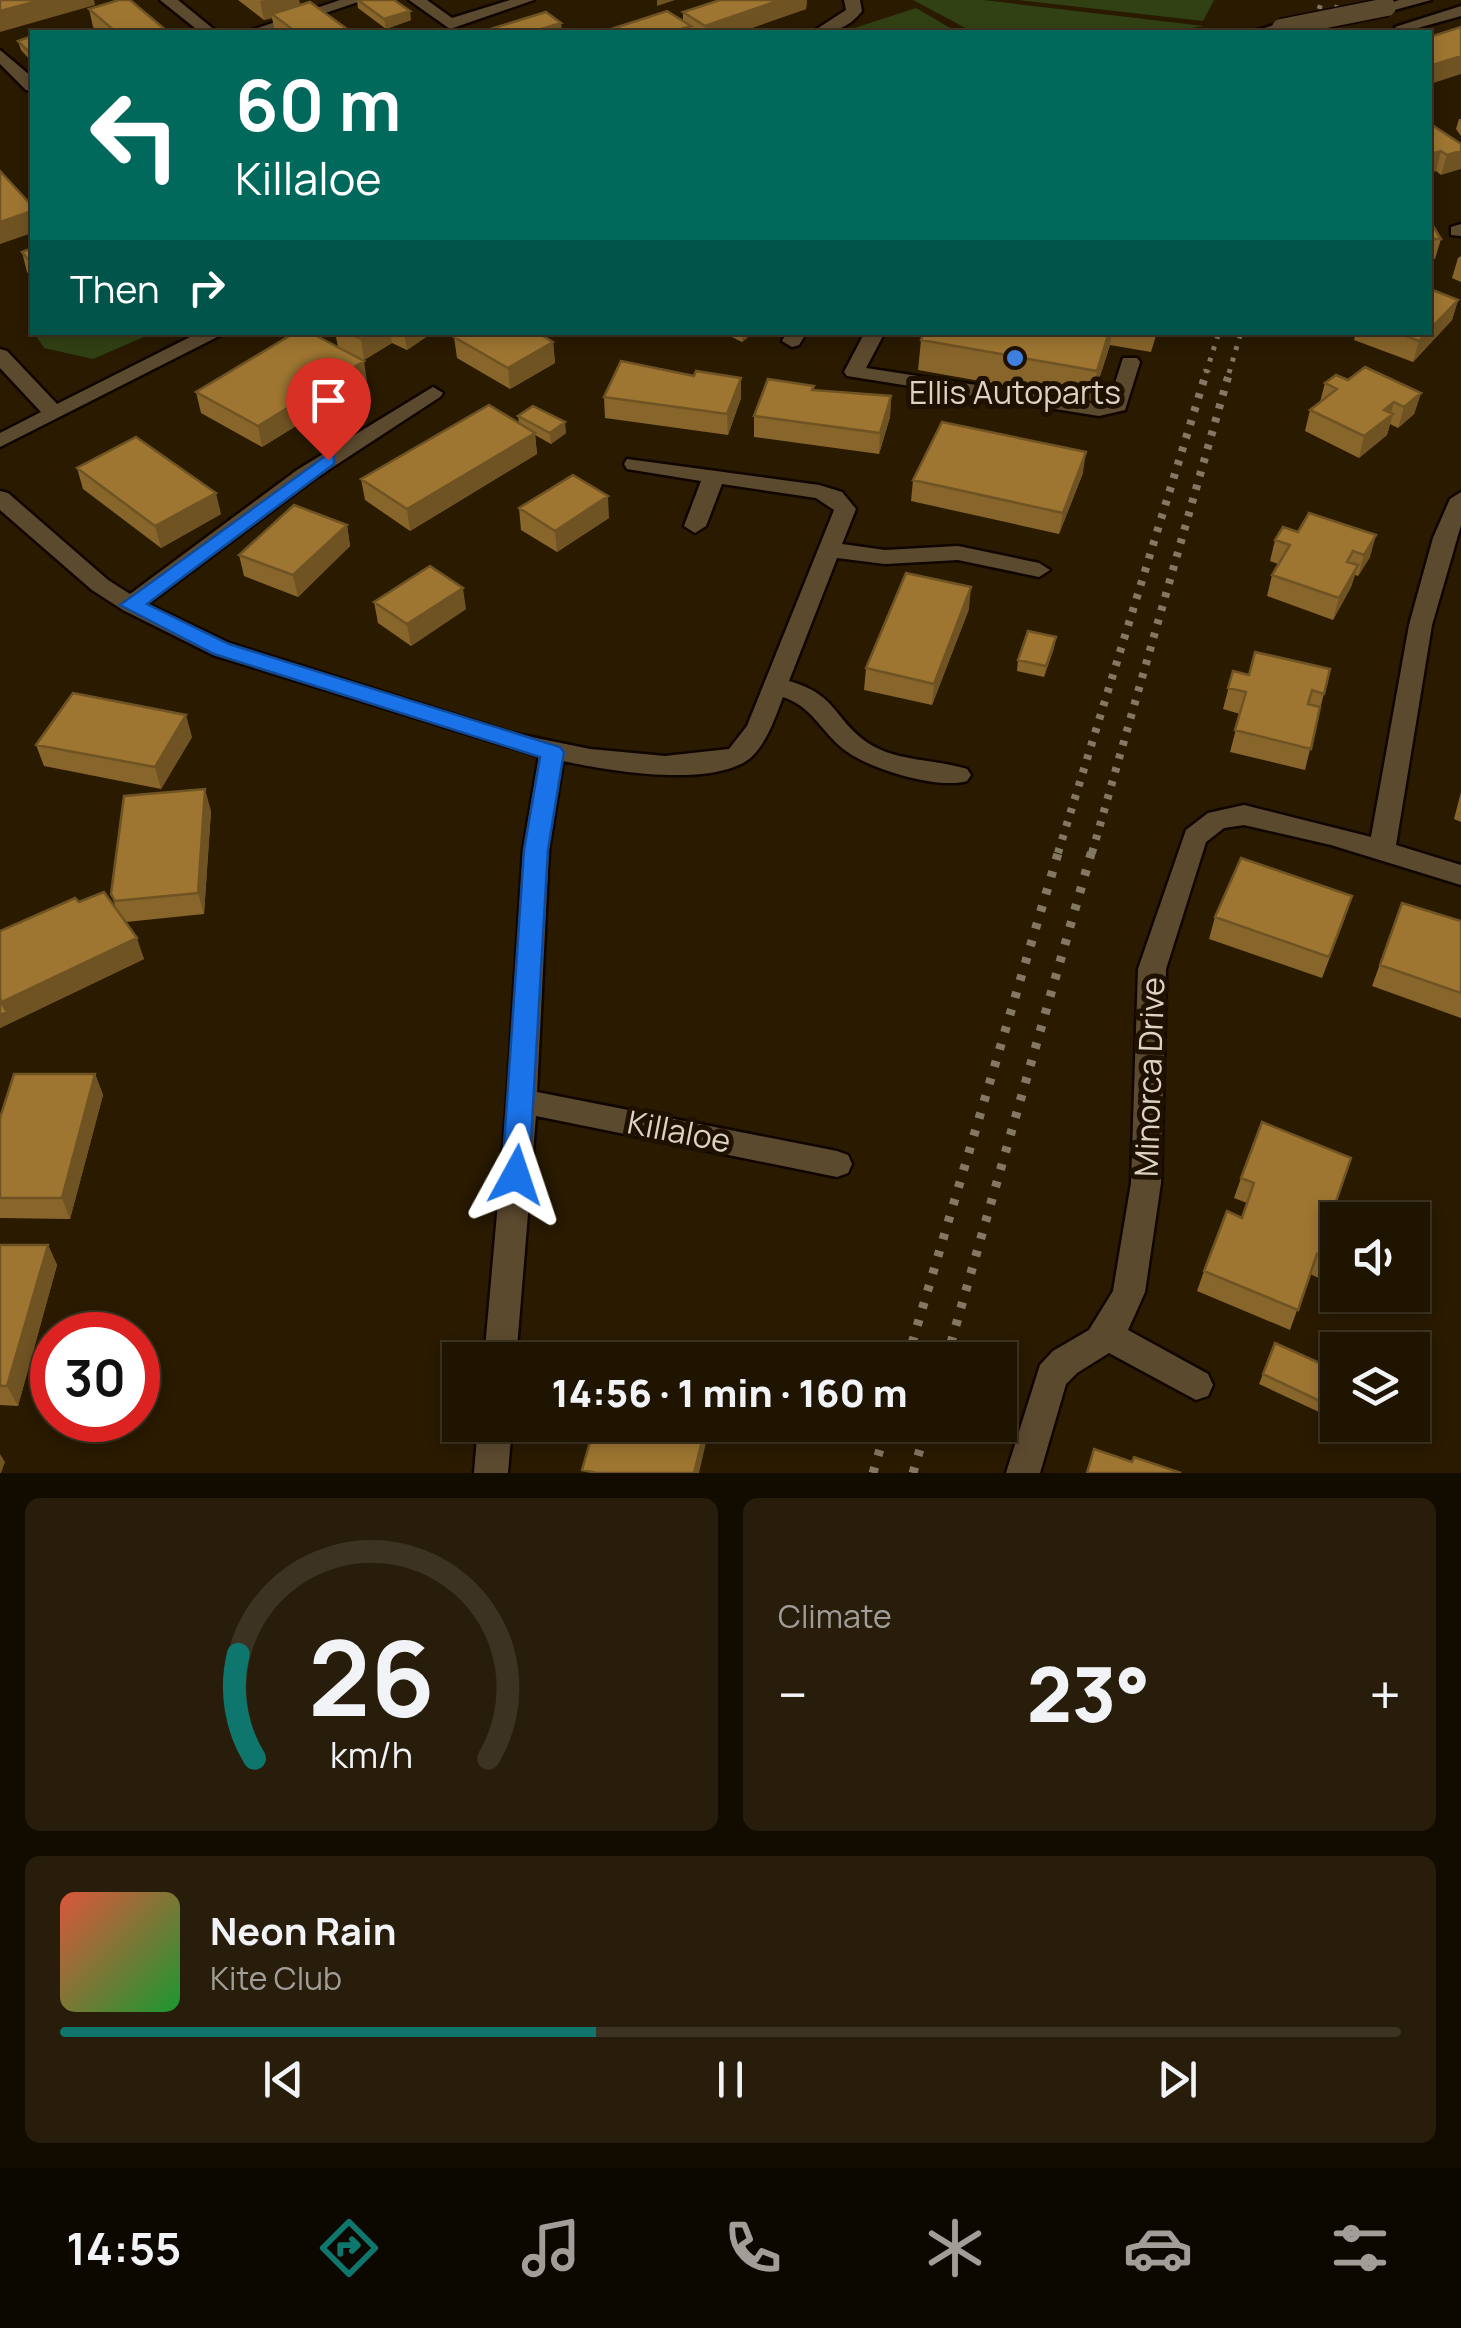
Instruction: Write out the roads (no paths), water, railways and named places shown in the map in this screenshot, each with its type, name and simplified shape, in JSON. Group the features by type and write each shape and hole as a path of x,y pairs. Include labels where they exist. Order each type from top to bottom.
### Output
{"street":[{"path":"168,0 206,30"},
{"path":"260,30 356,0"},
{"path":"417,0 450,24 526,0"},
{"path":"824,30 846,20 855,6 852,0"},
{"path":"1270,30 1423,0"},
{"path":"1403,26 1461,11"},
{"path":"0,54 30,84"},
{"path":"0,441 212,335"},
{"path":"873,335 854,372 1098,410 1118,406 1130,362"},
{"path":"0,355 56,414"},
{"path":"131,605 304,474 433,393"},
{"path":"0,498 100,585 131,605 221,649 552,752 664,766 726,760 746,750 752,740 844,513 834,496 634,464"},
{"path":"695,526 714,476"},
{"path":"1382,849 1420,638 1442,544 1461,498"},
{"path":"829,550 886,557 958,553 1039,570"},
{"path":"775,686 815,697 850,741 870,755 958,775"},
{"path":"502,1342 522,1101 536,850 552,752"},
{"name":"Minorca Drive","path":"1023,1473 1052,1376 1065,1362 1094,1348 1107,1334 1129,1292 1142,1224 1152,1064 1152,969 1196,837 1216,820 1244,815 1382,849 1461,875"},
{"name":"Killaloe","path":"522,1101 837,1164"},
{"path":"1107,1334 1196,1385"},
{"path":"490,1473 493,1442"}],"railway":[{"path":"1313,30 1322,0"},
{"path":"1330,30 1339,0"},
{"path":"1206,373 1218,335"},
{"path":"1229,373 1240,335"},
{"path":"1058,853 1207,370"},
{"path":"1092,853 1230,370"},
{"path":"912,1342 1059,850"},
{"path":"951,1342 1092,850"},
{"path":"873,1473 882,1442"},
{"path":"913,1473 922,1442"}],"place":[{"name":"Ellis Autoparts","path":"1015,358"}]}
